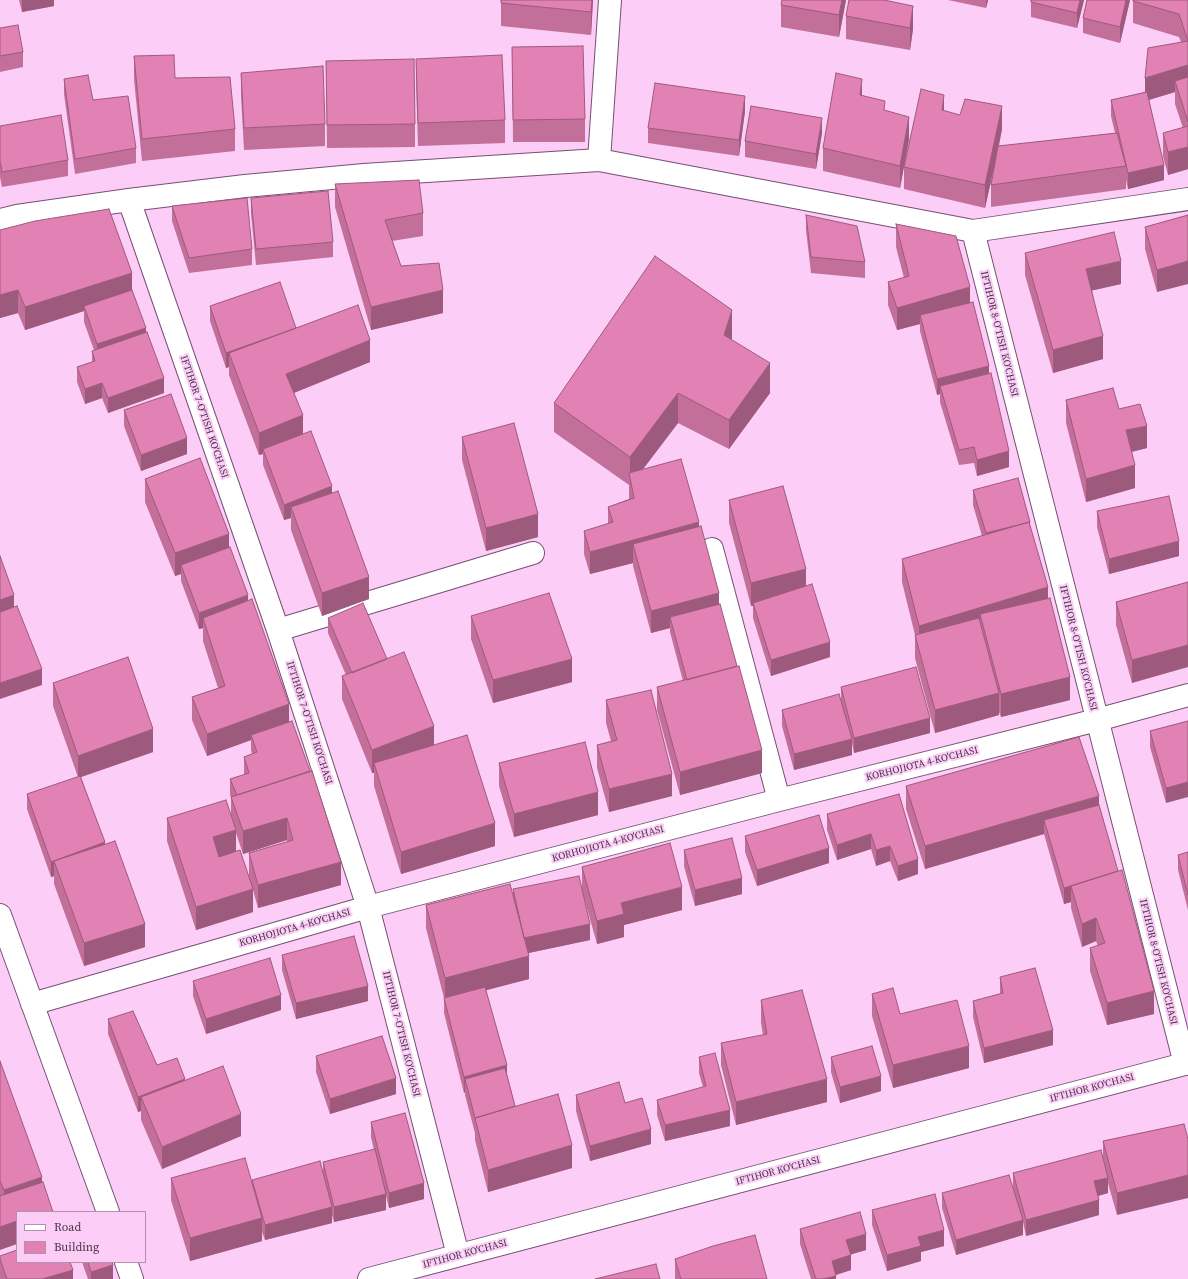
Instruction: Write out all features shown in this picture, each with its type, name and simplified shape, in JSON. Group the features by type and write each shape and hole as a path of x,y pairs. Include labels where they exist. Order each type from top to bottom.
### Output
{"street":[{"path":"599,160 610,0"},
{"path":"0,220 129,200 245,186 364,175 599,160 973,231 1188,199"},
{"name":"IFTIHOR 7-O'TISH KO'CHASI","path":"129,200 278,630 368,907 458,1255"},
{"name":"IFTIHOR 8-O'TISH KO'CHASI","path":"973,231 1096,720 1186,1063"},
{"path":"712,549 779,800"},
{"path":"278,630 533,554"},
{"name":"KORHOJIOTA 4-KO'CHASI","path":"32,1004 368,907 1188,695"},
{"path":"0,916 108,1211"},
{"name":"IFTIHOR KO'CHASI","path":"369,1279 1186,1063"},
{"path":"126,1263 132,1279"}],"building":[{"path":"501,0 592,0 591,12 501,3"},
{"path":"782,0 842,0 839,15 781,5"},
{"path":"849,0 884,0 913,6 910,28 846,16"},
{"path":"1031,0 1080,0 1077,13 1031,2"},
{"path":"1087,0 1126,0 1120,27 1083,18"},
{"path":"1133,0 1188,0 1188,41 1179,14"},
{"path":"18,25 23,52 0,56 0,28"},
{"path":"1188,41 1188,65 1145,78 1148,48"},
{"path":"583,46 585,119 513,120 512,47"},
{"path":"174,55 175,78 230,77 235,129 142,139 134,56"},
{"path":"502,55 505,120 418,123 416,59"},
{"path":"414,59 415,124 327,125 326,61"},
{"path":"323,66 325,124 244,128 241,73"},
{"path":"836,73 862,79 860,95 885,101 884,110 909,117 900,166 823,148"},
{"path":"88,75 93,100 128,96 136,148 75,159 64,79"},
{"path":"1188,77 1188,122 1175,81"},
{"path":"655,83 745,96 739,140 648,128"},
{"path":"921,89 944,95 942,110 960,115 965,99 1002,106 985,185 904,167"},
{"path":"1147,92 1164,165 1128,173 1111,100"},
{"path":"751,106 822,118 816,154 745,141"},
{"path":"61,115 68,160 2,172 0,161 0,126"},
{"path":"1188,126 1188,147 1168,152 1163,133"},
{"path":"1117,133 1126,166 991,185 998,146"},
{"path":"419,180 423,213 385,220 401,266 439,263 443,290 371,307 335,184"},
{"path":"328,191 333,242 256,249 251,198"},
{"path":"247,198 252,249 189,258 172,206"},
{"path":"109,209 132,273 25,307 18,290 0,295 0,230 35,221"},
{"path":"806,215 857,226 865,262 811,257"},
{"path":"1188,215 1188,261 1157,270 1145,227"},
{"path":"896,224 956,236 970,287 897,308 888,282 909,276"},
{"path":"1114,232 1121,261 1086,269 1103,336 1053,350 1025,253"},
{"path":"655,256 732,310 724,335 770,363 729,420 678,393 630,457 554,403"},
{"path":"280,282 296,328 226,353 210,306"},
{"path":"132,290 146,328 97,344 84,306"},
{"path":"973,302 989,366 937,379 920,315"},
{"path":"358,305 370,340 286,374 303,415 259,433 229,353"},
{"path":"147,332 164,378 108,398 102,383 85,389 77,367 95,361 92,351"},
{"path":"991,373 1009,451 977,460 974,447 959,450 940,386"},
{"path":"1113,388 1119,409 1140,404 1147,426 1126,430 1135,465 1086,479 1066,400"},
{"path":"171,394 187,438 141,455 124,410"},
{"path":"514,423 538,514 486,528 462,437"},
{"path":"311,431 332,486 284,505 263,449"},
{"path":"200,458 229,534 175,553 145,479"},
{"path":"681,459 699,522 590,552 584,531 613,522 608,507 634,498 629,473"},
{"path":"1018,478 1030,522 986,533 973,490"},
{"path":"783,486 806,569 751,583 729,500"},
{"path":"338,491 369,577 322,593 291,507"},
{"path":"1169,496 1179,541 1109,559 1097,511"},
{"path":"1029,522 1048,587 919,626 902,559"},
{"path":"701,526 719,593 651,611 633,544"},
{"path":"230,547 248,595 199,613 181,565"},
{"path":"0,556 14,595 0,600"},
{"path":"1188,582 1188,645 1132,660 1116,602"},
{"path":"812,584 830,642 771,660 753,603"},
{"path":"549,593 572,659 493,680 471,616"},
{"path":"1050,598 1070,677 1001,694 980,614"},
{"path":"252,599 289,704 207,734 192,697 225,686 203,618"},
{"path":"363,603 387,659 352,673 328,618"},
{"path":"720,604 737,666 687,680 670,617"},
{"path":"17,606 42,669 0,683 0,612"},
{"path":"979,618 999,693 935,710 915,635"},
{"path":"404,652 434,726 372,750 342,676"},
{"path":"128,657 153,729 78,756 53,683"},
{"path":"739,666 762,750 680,772 657,687"},
{"path":"916,667 930,718 854,738 841,687"},
{"path":"651,690 672,774 609,789 597,745 617,740 606,700"},
{"path":"839,694 852,739 794,754 782,710"},
{"path":"292,721 310,771 237,795 230,779 249,773 244,757 257,752 251,735"},
{"path":"1188,721 1188,782 1166,788 1150,731"},
{"path":"467,735 495,823 401,852 374,763"},
{"path":"1079,737 1099,796 925,846 906,786"},
{"path":"585,742 598,792 514,814 499,763"},
{"path":"312,771 341,862 258,885 249,853 293,840 287,818 243,831 231,797"},
{"path":"80,776 105,842 51,862 27,794"},
{"path":"899,794 918,859 898,866 890,846 876,850 871,834 837,845 827,814"},
{"path":"226,800 236,830 213,837 219,857 240,850 253,889 196,907 167,818"},
{"path":"1099,805 1118,871 1064,888 1044,820"},
{"path":"819,815 829,848 757,870 745,836"},
{"path":"732,838 742,878 695,890 684,850"},
{"path":"115,841 145,924 84,943 54,861"},
{"path":"670,843 682,887 621,903 624,914 597,921 582,867"},
{"path":"1188,852 1188,895 1178,855"},
{"path":"1122,870 1154,991 1107,1003 1090,948 1105,943 1096,918 1082,924 1071,886"},
{"path":"579,876 590,924 524,938 513,889"},
{"path":"510,884 529,956 445,978 426,905"},
{"path":"354,936 368,986 296,1003 282,955"},
{"path":"270,958 281,995 206,1019 193,981"},
{"path":"1035,968 1053,1030 984,1048 973,1001 1003,993 1000,977"},
{"path":"485,987 507,1065 464,1077 444,998"},
{"path":"893,988 900,1014 957,1000 969,1046 893,1065 872,994"},
{"path":"802,990 827,1079 736,1102 721,1043 767,1034 761,1000"},
{"path":"133,1011 157,1065 177,1058 185,1079 138,1097 108,1019"},
{"path":"382,1036 396,1078 330,1099 316,1056"},
{"path":"872,1046 881,1076 840,1087 831,1057"},
{"path":"715,1053 730,1110 665,1125 657,1100 706,1086 699,1057"},
{"path":"0,1061 42,1177 4,1190 0,1181"},
{"path":"223,1066 241,1114 162,1147 141,1097"},
{"path":"505,1068 515,1106 475,1118 465,1079"},
{"path":"619,1082 625,1103 642,1098 651,1129 590,1146 576,1095"},
{"path":"558,1094 572,1145 488,1170 475,1118"},
{"path":"405,1113 424,1183 389,1193 371,1122"},
{"path":"1184,1124 1188,1139 1188,1175 1117,1193 1103,1141"},
{"path":"375,1149 386,1194 334,1207 323,1162"},
{"path":"1101,1150 1108,1178 1094,1181 1099,1200 1026,1220 1013,1173"},
{"path":"245,1158 262,1218 190,1238 171,1178"},
{"path":"320,1161 332,1207 265,1225 252,1180"},
{"path":"1009,1175 1023,1220 956,1240 942,1193"},
{"path":"43,1182 53,1211 16,1211 16,1221 0,1227 0,1196"},
{"path":"935,1194 944,1230 918,1237 921,1246 887,1255 872,1210"},
{"path":"860,1212 866,1234 846,1240 851,1255 832,1261 836,1276 816,1279 800,1229"},
{"path":"755,1235 767,1279 681,1279 675,1259 713,1246"},
{"path":"16,1250 16,1263 70,1263 73,1270 42,1279 7,1279 0,1256"},
{"path":"88,1263 112,1263 113,1265 91,1272"},
{"path":"656,1264 660,1279 595,1279"}]}
